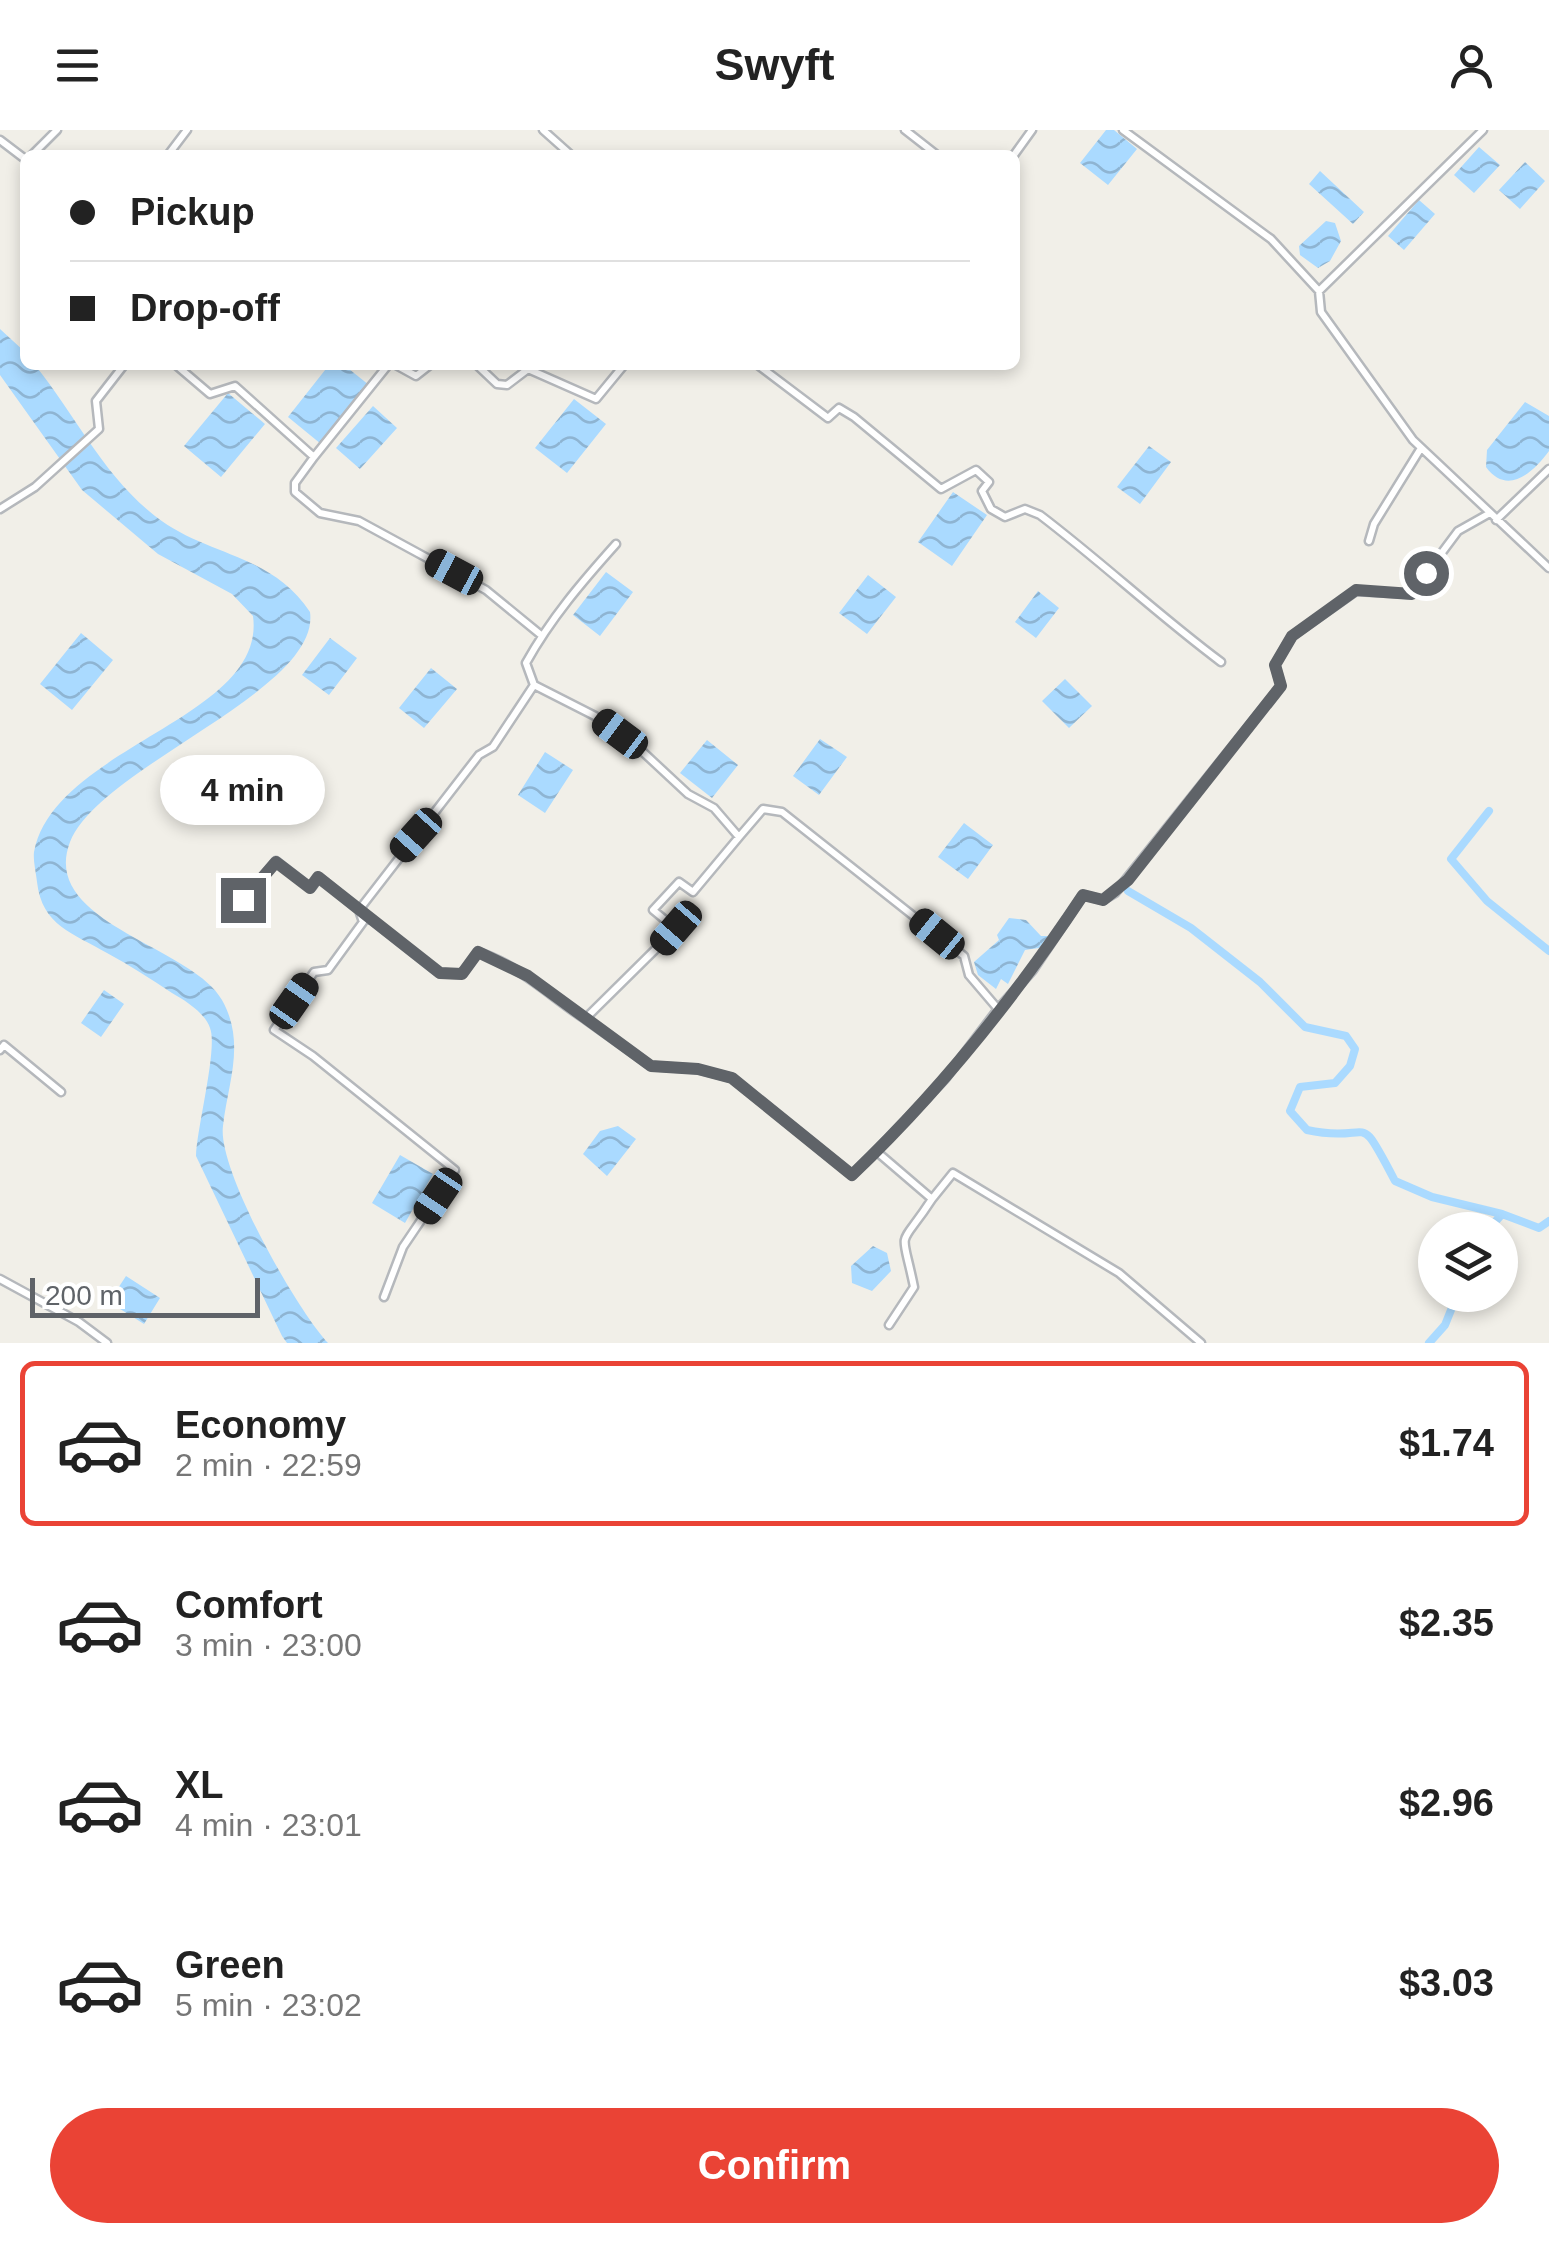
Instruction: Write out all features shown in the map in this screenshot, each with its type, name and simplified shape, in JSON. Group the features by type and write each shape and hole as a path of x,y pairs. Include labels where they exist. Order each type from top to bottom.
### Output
{"street":[{"path":"37,150 57,130"},
{"path":"172,150 187,130"},
{"path":"543,130 565,150"},
{"path":"905,130 930,150"},
{"path":"1123,130 1271,239 1320,291 1321,312 1421,448 1549,568"},
{"path":"1320,291 1484,130"},
{"path":"0,140 20,155"},
{"path":"0,509 35,487 100,429 96,401 120,370"},
{"path":"182,370 210,394 235,386 314,456"},
{"path":"384,370 314,456 296,483 295,492 320,513 358,522 486,590 541,635"},
{"path":"482,370 497,384 507,385 527,370"},
{"path":"530,370 596,399 620,370"},
{"path":"765,370 828,418 839,408 854,418 941,489 976,470 989,482 982,491 991,509 1006,517 1026,510 1040,515 1119,575 1140,601 1220,662"},
{"path":"1369,541 1374,524 1421,448"},
{"path":"1496,520 1549,469"},
{"path":"243,900 276,862 310,888 318,877 440,973 462,974 478,952 490,956 528,976 651,1066 698,1069 732,1078 852,1175 946,1079 998,1008 1033,970 1083,895 1103,900 1115,893 1215,771 1281,686 1275,665 1292,636 1356,590 1412,594 1458,531 1490,513"},
{"path":"616,544 541,635 526,663 534,685 595,716 644,752 688,794 714,808 739,838"},
{"path":"358,910 479,755 493,748 534,685"},
{"path":"586,1019 676,928 653,910 679,882 693,892 763,809 782,812 964,956 969,975 998,1008"},
{"path":"358,910 363,922 328,970 314,972 274,1030 314,1056 454,1170 403,1247 384,1296"},
{"path":"0,1050 4,1045 62,1092"},
{"path":"876,1151 932,1199"},
{"path":"889,1325 914,1287 902,1246 904,1232 953,1173 1119,1273 1202,1343"},
{"path":"0,1279 79,1322 103,1342"}],"water":[{"path":"1106,130 1114,130 1137,149 1108,185 1080,163"},
{"path":"1479,147 1500,165 1474,193 1454,175"},
{"path":"1525,162 1545,181 1520,209 1499,190"},
{"path":"1320,171 1364,212 1353,224 1309,184"},
{"path":"1419,200 1435,214 1404,250 1388,236"},
{"path":"1326,221 1335,223 1341,241 1330,261 1318,268 1300,255 1299,246"},
{"path":"0,329 20,347 20,370 39,370 105,464 137,500 175,529 276,577 310,612 304,641 281,671 122,785 89,814 70,842 66,870 76,893 97,913 206,981 222,1000 234,1047 223,1126 233,1174 262,1239 328,1343 287,1343 282,1336 196,1156 211,1052 208,1023 183,1000 52,919 40,897 34,863 34,852 50,816 79,785 195,708 228,681 248,651 253,616 232,594 158,554 82,490 0,375"},
{"path":"325,370 350,370 369,385 321,444 288,417"},
{"path":"228,393 265,424 221,477 184,446"},
{"path":"574,399 606,424 567,473 535,448"},
{"path":"1525,402 1549,416 1549,451 1528,473 1502,480 1486,467 1487,450"},
{"path":"373,406 397,428 360,469 336,448"},
{"path":"1149,446 1171,462 1140,504 1117,487"},
{"path":"953,492 987,515 952,566 918,542"},
{"path":"606,572 633,592 600,636 573,615"},
{"path":"868,575 896,597 867,634 839,613"},
{"path":"1038,591 1059,608 1036,638 1015,622"},
{"path":"81,633 113,660 72,710 40,684"},
{"path":"330,638 357,658 329,695 302,675"},
{"path":"431,668 457,689 424,728 399,708"},
{"path":"1065,679 1092,706 1069,728 1042,701"},
{"path":"820,739 847,757 819,795 793,776"},
{"path":"707,740 738,765 712,798 680,773"},
{"path":"545,752 573,770 545,813 518,795"},
{"path":"964,823 993,845 968,879 938,857"},
{"path":"1009,918 1026,920 1041,936 1048,936 1039,948 1025,950 1008,984 1001,979 996,989 978,975 974,962 999,940 997,935"},
{"path":"104,990 124,1004 101,1037 81,1023"},
{"path":"618,1126 636,1139 607,1176 583,1154 600,1131"},
{"path":"400,1155 433,1174 405,1223 372,1203"},
{"path":"873,1246 887,1253 891,1271 872,1291 852,1283 851,1266"},
{"path":"126,1276 160,1298 144,1324 109,1302"}],"waterway":[{"path":"1489,811 1451,859 1487,901 1549,951"},
{"path":"1128,891 1191,928 1260,982 1305,1027 1346,1036 1355,1049 1350,1066 1335,1083 1300,1087 1290,1111 1307,1130 1362,1132 1374,1143 1395,1181 1432,1197 1494,1212"},
{"path":"1518,1220 1539,1228 1549,1221"},
{"path":"1429,1343 1445,1325 1450,1312"}],"route":[{"path":"243,900 276,862 310,888 318,877 440,973 462,974 478,952 490,956 528,976 651,1066 698,1069 732,1078 852,1175 946,1079 998,1008 1033,970 1083,895 1103,900 1128,880 1281,686 1275,665 1292,636 1356,590 1412,594 1426,573"}]}
